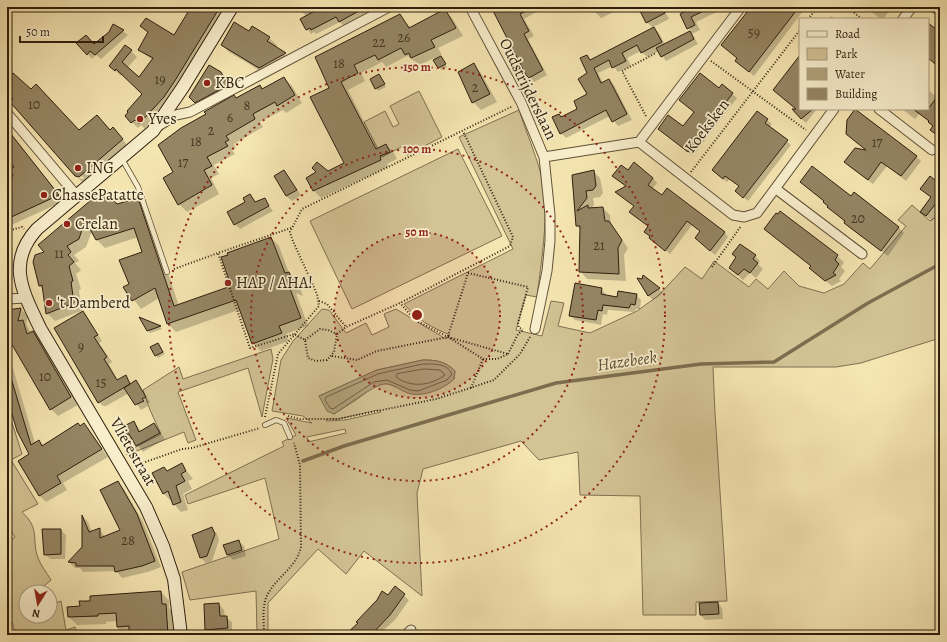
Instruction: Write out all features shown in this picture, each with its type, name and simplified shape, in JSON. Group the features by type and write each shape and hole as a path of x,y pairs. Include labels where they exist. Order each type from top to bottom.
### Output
{"street":[{"name":"Vlietestraat","path":"181,635 174,579 164,546 146,507 125,470 40,328 26,298 20,277 20,258 24,245 43,223 77,196 153,130 183,87 232,7"},
{"path":"153,130 168,119 190,112 389,7"},
{"name":"Oudstrijderslaan","path":"470,7 521,102 544,157 550,215 550,241 548,272 534,330"},
{"path":"544,157 639,142 741,7"},
{"path":"904,18 912,7"},
{"path":"934,7 940,11"},
{"path":"171,103 178,111 184,113"},
{"path":"744,217 757,213 833,110"},
{"path":"880,110 932,150"},
{"path":"7,113 77,196"},
{"name":"Koeksken","path":"639,142 733,215 744,217"},
{"path":"776,189 862,254"},
{"path":"7,299 26,298"}],"lane":[{"path":"121,158 138,187 167,272"},
{"path":"265,425 276,420 284,423 290,437"}],"path":[{"path":"809,18 818,7"},
{"path":"847,7 861,18"},
{"name":"Koeksken","path":"686,179 799,31"},
{"path":"651,127 622,71 656,53"},
{"name":"Koeksken","path":"704,57 813,136"},
{"path":"125,470 182,449 192,448 226,439 265,425 266,412 278,354 317,309 319,301 292,239 291,228 302,209 521,102"},
{"path":"305,340 308,358 323,361 328,360 332,356 337,334 346,327 400,303 510,246 513,237 463,131"},
{"path":"712,267 738,232 744,217"},
{"path":"7,232 22,227 32,235"},
{"path":"167,272 291,228"},
{"path":"218,253 250,348 294,334 305,340"},
{"path":"286,416 300,419 338,419 436,399 494,380 520,354 534,330 519,328 518,323 528,287 468,273 448,337"},
{"path":"319,301 327,304 346,327"},
{"path":"400,303 415,320 448,337 483,360 497,359 508,354 518,334 523,329"},
{"path":"305,340 320,329 328,330 337,334"},
{"path":"332,356 357,360 377,351 448,337 508,354"},
{"path":"470,388 483,360"},
{"path":"266,412 273,413"},
{"path":"264,635 265,599 269,591 294,564 300,555 300,465 296,448 290,437"}],"green space":[{"path":"419,91 442,137 407,155 403,146 382,157 364,122 385,111 393,127 399,124 390,106"},
{"path":"519,110 539,166 545,196 545,225 537,297 526,295 516,330 542,336 551,301 564,303 558,326 590,333 637,311 658,296 685,267 702,279 714,261 749,287 756,279 768,289 784,271 799,286 824,293 844,284 863,263 870,269 906,226 898,220 912,205 930,221 940,214 940,338 861,363 836,367 713,367 727,601 696,602 696,615 643,615 640,496 580,495 578,452 539,460 521,441 423,469 417,493 422,596 364,551 346,574 318,549 268,603 268,634 257,634 256,591 190,600 182,572 279,539 265,478 188,504 185,495 284,446 282,442 296,435 286,418 312,423 303,416 272,411 281,360 293,341 322,309 329,310 346,333 366,323 372,335 389,327 384,314 396,309 446,339 450,335 425,322 409,310 404,304 513,249 459,137","holes":["423,360 436,361 448,365 455,371 454,379 396,387 386,383 375,386 334,414 319,396 377,370","378,410 381,412 345,420 326,421 327,419 338,419","345,429 346,433 308,442 307,437"]},
{"path":"458,149 502,236 352,309 310,221"},
{"path":"271,349 273,359 262,417 248,368 178,392 196,440 188,443 184,432 127,455 126,452 161,434 143,390 179,367 183,379"},
{"path":"7,407 22,454 11,460 38,504 22,512 32,524 38,558 51,580 46,584 18,584 18,624 58,624 58,602 61,601 66,630 75,627 78,635 16,635 12,622 7,624 7,547 9,541 15,537 7,525"}],"water":[{"path":"423,360 436,361 448,365 455,371 454,379 439,389 420,394 408,393 388,384 380,385 334,414 327,411 319,396 377,370"}],"building":[{"path":"191,7 220,7 164,97 139,124 135,120 131,123 125,116 128,112 127,111 142,94 116,69 115,71 109,66 125,45 132,50 122,62 139,77 153,58 138,50 148,32 140,26 146,18 174,35"},
{"path":"331,7 366,7 339,22 336,17 311,30 310,28 306,30 300,19 320,8 322,12"},
{"path":"491,7 534,7 520,14 529,31 524,34 543,70 529,78 526,75"},
{"path":"638,7 662,7 665,13 646,23"},
{"path":"693,7 712,7 691,17 695,25 687,29 680,14"},
{"path":"751,7 799,7 749,72 735,61 737,58 721,45"},
{"path":"445,9 456,28 431,40 435,47 411,58 409,53 405,55 401,48 378,60 375,55 354,65 358,73 341,82 376,149 386,144 390,152 380,156 381,160 313,191 306,178 316,172 312,168 317,162 328,171 344,163 310,97 329,88 315,57 400,14 409,28"},
{"path":"234,22 249,31 252,26 270,37 267,41 286,53 259,68 221,45"},
{"path":"113,24 124,30 95,55 90,51 87,55 76,43 86,35 94,44 109,32"},
{"path":"929,24 940,32 940,68 929,59"},
{"path":"654,27 662,42 641,53 637,45 622,53 626,61 612,68 609,60 594,68 601,83 609,79 627,114 612,122 606,110 560,134 552,117 559,114 561,117 577,109 574,101 587,94 578,79 587,73 580,58 587,55 590,60"},
{"path":"690,31 694,39 661,57 656,48"},
{"path":"441,56 446,64 438,68 433,60"},
{"path":"799,56 799,110 812,110 801,119 792,109 796,109 773,90"},
{"path":"474,63 490,94 472,103 458,72"},
{"path":"209,65 221,72 228,85 195,103 189,97"},
{"path":"13,73 31,89 36,84 79,130 97,115 110,130 113,127 123,139 79,177 75,176 10,102 13,99 7,92 7,78"},
{"path":"700,73 719,88 722,84 733,93 688,152 658,129 668,115 683,126 694,112 679,100"},
{"path":"379,74 385,84 375,89 370,79"},
{"path":"284,77 295,95 277,106 275,102 253,114 255,119 226,136 229,140 225,142 228,146 207,157 212,166 204,170 212,185 178,205 163,178 173,172 158,145 181,128 206,114 204,112 234,95 236,98 260,85 262,89"},
{"path":"940,93 940,137 930,130 933,126 928,122 929,121 914,110 929,110 929,108"},
{"path":"854,110 856,110 917,156 901,176 881,162 868,180 844,162 855,148 866,150 846,134 847,120"},
{"path":"757,111 768,119 765,123 788,140 743,198 735,191 739,186 725,176 723,179 712,170"},
{"path":"7,129 59,195 7,219 7,186 11,185 9,178 13,176 10,169 14,167 7,158"},
{"path":"634,162 653,178 648,185 662,195 667,188 725,232 710,251 695,238 700,231 687,221 665,251 649,238 650,236 644,232 648,226 629,212 634,206 615,192 626,186 612,176 621,165 628,170"},
{"path":"812,166 851,196 854,192 899,227 881,251 844,223 845,221 827,207 828,206 823,202 824,201 800,182"},
{"path":"284,170 297,190 286,196 274,176"},
{"path":"594,170 596,186 593,190 586,191 587,198 577,211 588,205 588,208 603,207 605,221 609,221 622,240 618,248 619,274 579,272 580,226 576,226 572,175"},
{"path":"930,176 940,184 940,205 937,202 926,216 920,212 931,197 920,189"},
{"path":"104,189 117,204 138,198 174,306 231,286 221,257 228,255 227,253 271,237 285,273 289,272 296,289 289,286 301,318 279,326 282,333 252,344 236,300 167,324 155,288 132,301 123,287 129,284 119,260 142,252 134,228 96,240 85,220 79,239 67,246 71,252 68,255 74,262 69,266 73,281 71,282 74,303 46,314 42,285 39,286 33,262 35,255 44,252 38,245"},
{"path":"250,194 255,202 265,198 269,206 234,225 227,212 245,202 243,198"},
{"path":"780,211 838,255 835,260 839,264 833,273 836,275 825,281 809,268 811,266 764,229 776,213 778,214"},
{"path":"740,244 756,255 753,259 758,263 750,273 744,269 738,275 729,268 736,257 732,254"},
{"path":"643,275 660,288 648,296 637,278 642,279"},
{"path":"575,283 602,288 601,294 617,297 618,291 637,294 635,305 631,304 629,308 603,305 602,311 598,310 596,320 569,316"},
{"path":"21,308 18,321 23,320 27,334 33,331 71,397 50,410 7,336 7,310"},
{"path":"83,311 98,335 94,337 107,357 104,359 117,380 126,375 130,384 98,403 54,328"},
{"path":"139,317 161,326 147,331"},
{"path":"158,343 163,352 155,356 150,347"},
{"path":"7,371 9,371 31,445 39,440 42,446 78,423 80,426 84,423 102,449 57,476 61,483 39,496 18,461 29,454 17,431 7,397"},
{"path":"136,380 146,397 142,399 144,401 135,405 124,388"},
{"path":"134,421 139,432 154,423 160,433 136,446 129,434 124,437 120,428"},
{"path":"182,463 186,471 181,474 185,481 176,486 181,502 173,505 168,491 163,494 152,473 164,467 167,471"},
{"path":"118,481 137,514 155,561 142,566 115,572 114,566 76,566 76,563 68,562 82,547 82,515 89,532 100,528 100,538 120,530 100,490"},
{"path":"212,527 215,534 207,556 200,558 192,535"},
{"path":"42,529 61,529 61,554 44,555"},
{"path":"239,540 242,550 227,555 223,545"},
{"path":"395,586 405,594 390,615 371,635 345,635 358,623 356,622 377,600 382,591 388,595"},
{"path":"161,591 162,604 166,604 168,635 129,635 129,626 117,627 116,613 98,614 98,616 68,617 67,607 80,606 79,601 90,601 90,596"},
{"path":"718,602 719,614 700,615 699,603"},
{"path":"219,603 220,616 227,616 228,628 205,630 204,604"}],"waterway":[{"name":"Hazebeek","path":"303,461 344,446 556,383 701,364 774,362 868,303 940,264"}],"place":[{"name":"KBC","path":"207,83"},
{"name":"Yves","path":"140,119"},
{"name":"ING","path":"78,168"},
{"name":"ChassePatatte","path":"44,195"},
{"name":"Crelan","path":"67,224"},
{"name":"HAP / AHA!","path":"228,283"},
{"name":"'t Damberd","path":"49,303"}]}
